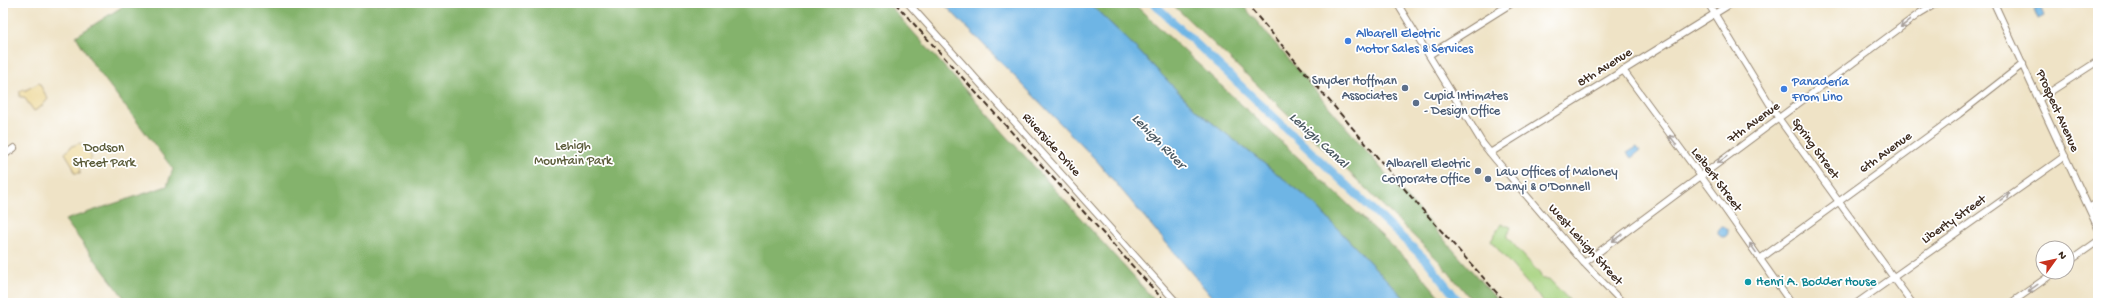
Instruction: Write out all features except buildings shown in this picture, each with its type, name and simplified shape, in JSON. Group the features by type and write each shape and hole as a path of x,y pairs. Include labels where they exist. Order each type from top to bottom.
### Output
{"street":[{"name":"Riverside Drive","path":"908,3 1177,303"},
{"name":"West Lehigh Street","path":"1397,3 1490,153 1584,263 1623,303"},
{"path":"1429,55 1512,3"},
{"name":"Spring Street","path":"1708,3 1779,119 1912,303"},
{"name":"8th Avenue","path":"1490,153 1732,3"},
{"name":"7th Avenue","path":"1584,263 1920,13 1937,3"},
{"name":"Prospect Avenue","path":"1994,3 2098,228"},
{"path":"2039,99 2098,61"},
{"name":"6th Avenue","path":"1760,259 1959,114 2023,64"},
{"name":"Leibert Street","path":"1623,70 1701,176 1791,303"},
{"path":"3,156 14,148"},
{"name":"Liberty Street","path":"1857,303 2065,156"},
{"path":"2089,208 2098,202"},
{"path":"2075,257 2098,240"},
{"path":"2012,303 2044,280"}],"green space":[{"name":"Lehigh Mountain Park","path":"128,3 887,3 1157,303 128,303 65,220 167,186 173,169 93,64 76,36"},
{"path":"1089,3 1133,3 1383,237 1417,270 1445,303 1409,303 1308,198 1197,111 1127,39"},
{"path":"1171,3 1241,3 1380,167 1500,303 1474,303 1440,262 1355,178"},
{"path":"1501,224 1511,227 1507,237 1540,274 1542,279 1549,279 1572,303 1544,303 1491,241"}],"sand":[{"path":"39,83 48,99 41,107 34,111 24,97 20,97 20,91 26,90"},
{"path":"80,143 84,145 92,158 81,166 80,173 74,173 73,166 65,153 72,146"}],"water":[{"name":"Lehigh River","path":"943,3 1089,3 1127,39 1197,111 1308,198 1409,303 1217,303 1097,161"},
{"path":"2040,6 2044,16 2038,19 2034,9"},
{"path":"1637,147 1640,151 1631,158 1627,153"},
{"path":"1723,227 1728,232 1723,237 1718,232"}],"waterway":[{"name":"Lehigh Canal","path":"1153,3 1427,261 1460,303"}],"railway":[{"path":"895,3 1166,303"},
{"path":"1246,3 1419,206 1506,303"}],"place":[{"name":"Albarell Electric Motor Sales & Services","path":"1348,41"},
{"name":"Snyder Hoffman Associates","path":"1405,88"},
{"name":"Panadería From Lino","path":"1784,89"},
{"name":"Cupid Intimates - Design Office","path":"1416,103"},
{"name":"Albarell Electric Corporate Office","path":"1478,171"},
{"name":"Law Offices of Maloney Danyi & O'Donnell","path":"1488,179"},
{"name":"Henri A. Bodder House","path":"1748,282"}],"park label":[{"name":"Dodson Street Park","path":"104,156"}]}
